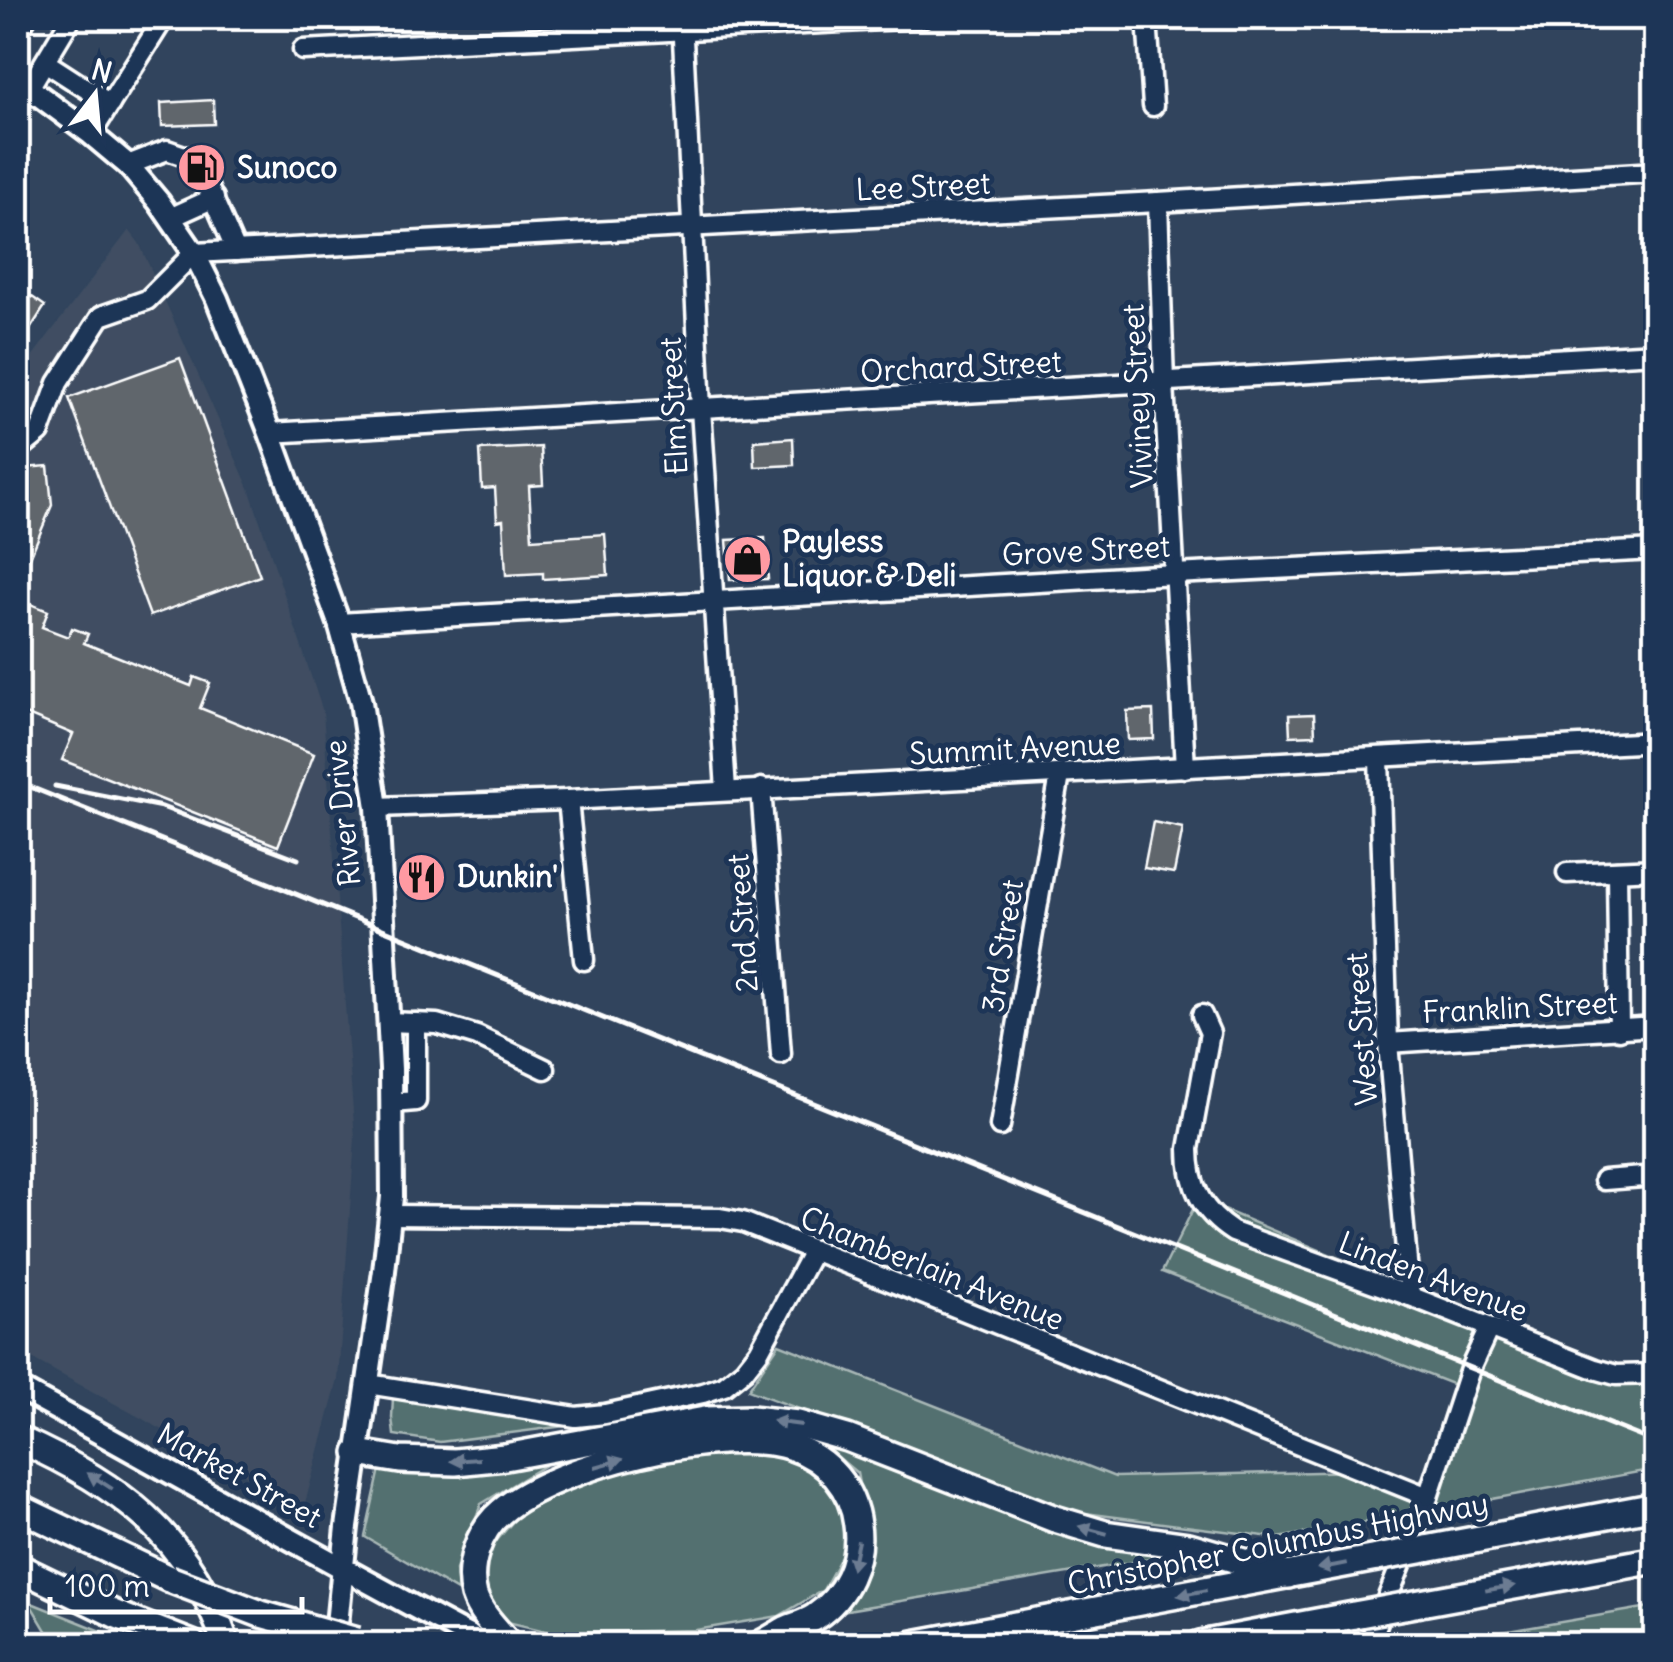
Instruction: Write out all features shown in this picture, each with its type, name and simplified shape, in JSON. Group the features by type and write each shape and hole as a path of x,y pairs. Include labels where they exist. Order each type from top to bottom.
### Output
{"highway":[{"path":"358,1453 400,1460 455,1462 505,1457 705,1420 798,1424 847,1438 1055,1520 1105,1534 1189,1546 1288,1575"},
{"path":"18,1439 62,1458 138,1509 170,1541 194,1576 226,1644"},
{"path":"510,1644 481,1610 472,1586 476,1550 490,1522 503,1509 556,1481 607,1462 704,1442 740,1440 791,1446 818,1460 840,1480 857,1522 857,1553 838,1595 816,1616 760,1644"},
{"name":"Christopher Columbus Highway","path":"913,1644 1656,1506"},
{"path":"18,1507 169,1580 355,1644"},
{"path":"1200,1644 1354,1616 1396,1601 1656,1560"},
{"path":"18,1567 115,1614 192,1644"}],"main road":[{"name":"River Drive","path":"23,84 128,166 194,253 217,299 270,433 339,622 361,702 376,807 392,1103 392,1215 342,1568 355,1644"},
{"name":"Market Street","path":"18,1388 484,1644"}],"street":[{"path":"18,31 26,18"},
{"path":"23,84 44,62 71,18"},
{"path":"91,134 164,18"},
{"path":"303,50 682,23 921,18"},
{"path":"1147,18 1153,106"},
{"name":"Elm Street","path":"682,23 701,409 726,790"},
{"path":"44,62 110,104"},
{"path":"128,166 167,150 193,159"},
{"name":"Lee Street","path":"194,253 1656,172"},
{"path":"205,180 236,251"},
{"path":"170,218 214,198"},
{"name":"Viviney Street","path":"1158,202 1185,768"},
{"path":"18,450 40,432 58,384 101,316 147,300 194,253"},
{"name":"Orchard Street","path":"270,433 1656,353"},
{"name":"Grove Street","path":"339,622 1656,550"},
{"name":"Summit Avenue","path":"376,807 1656,742"},
{"name":"West Street","path":"1379,758 1388,1043 1410,1296"},
{"name":"3rd Street","path":"1000,1126 1060,775"},
{"name":"2nd Street","path":"761,788 781,1054"},
{"path":"568,800 584,960"},
{"path":"1567,873 1656,869"},
{"path":"1617,871 1619,1030"},
{"name":"Linden Avenue","path":"1202,1015 1210,1033 1189,1168 1202,1203 1219,1223 1233,1232 1595,1369 1616,1375 1656,1374"},
{"path":"388,1022 437,1024 476,1036 545,1069"},
{"path":"392,1103 416,1101 416,1023"},
{"name":"Franklin Street","path":"1388,1043 1656,1026"},
{"path":"390,1069 416,1069"},
{"path":"1604,1180 1656,1176"},
{"name":"Chamberlain Avenue","path":"392,1215 720,1218 743,1222 1428,1497"},
{"path":"368,1384 576,1417 703,1393 724,1386 759,1351 813,1251"},
{"path":"1369,1644 1396,1601 1470,1369 1489,1328"}],"shaded area":[{"path":"129,230 139,243 249,488 323,712 355,1138 338,1380 304,1507 18,1351 18,375"}],"green space":[{"path":"1198,1199 1615,1374 1655,1373 1655,1469 1279,1538 1077,1512 748,1390 779,1344 1115,1477 1358,1471 1427,1494 1465,1389 1162,1272"},
{"path":"393,1397 565,1426 440,1442 394,1435"},
{"path":"809,1433 1062,1530 1163,1557 835,1612 855,1593 870,1542 857,1473"},
{"path":"755,1448 807,1461 841,1495 848,1544 823,1590 779,1616 696,1630 554,1633 503,1621 485,1592 489,1550 520,1513 600,1475 685,1453"},
{"path":"555,1459 481,1504 456,1570 459,1592 365,1537 380,1469"},
{"path":"29,1602 134,1644 54,1644"},
{"path":"1655,1606 1655,1644 1432,1644"}],"building":[{"path":"213,100 214,124 162,126 161,103"},
{"path":"18,287 45,306 18,348"},
{"path":"180,358 260,576 150,616 69,398"},
{"path":"793,438 794,465 755,467 754,441"},
{"path":"541,447 543,485 529,486 532,539 605,534 608,575 543,579 543,573 506,575 503,520 497,521 495,488 482,489 480,450"},
{"path":"48,466 52,505 18,586 18,522 27,500 24,468"},
{"name":"Payless Liquor & Deli","path":"765,538 768,579 730,580 727,540"},
{"path":"18,599 48,611 42,627 68,637 72,628 88,634 84,643 191,686 194,677 210,683 200,708 314,754 278,846 62,760 73,734 18,711"},
{"path":"1153,710 1154,739 1128,740 1127,711"},
{"path":"1314,714 1315,735 1290,736 1289,715"},
{"path":"1153,822 1183,828 1174,873 1144,868"}],"railway":[{"path":"18,782 1656,1443"},
{"path":"55,786 162,807 298,859"}],"place":[{"name":"Sunoco","path":"202,168"},
{"name":"Payless Liquor & Deli","path":"747,559"},
{"name":"Dunkin'","path":"422,877"}]}
